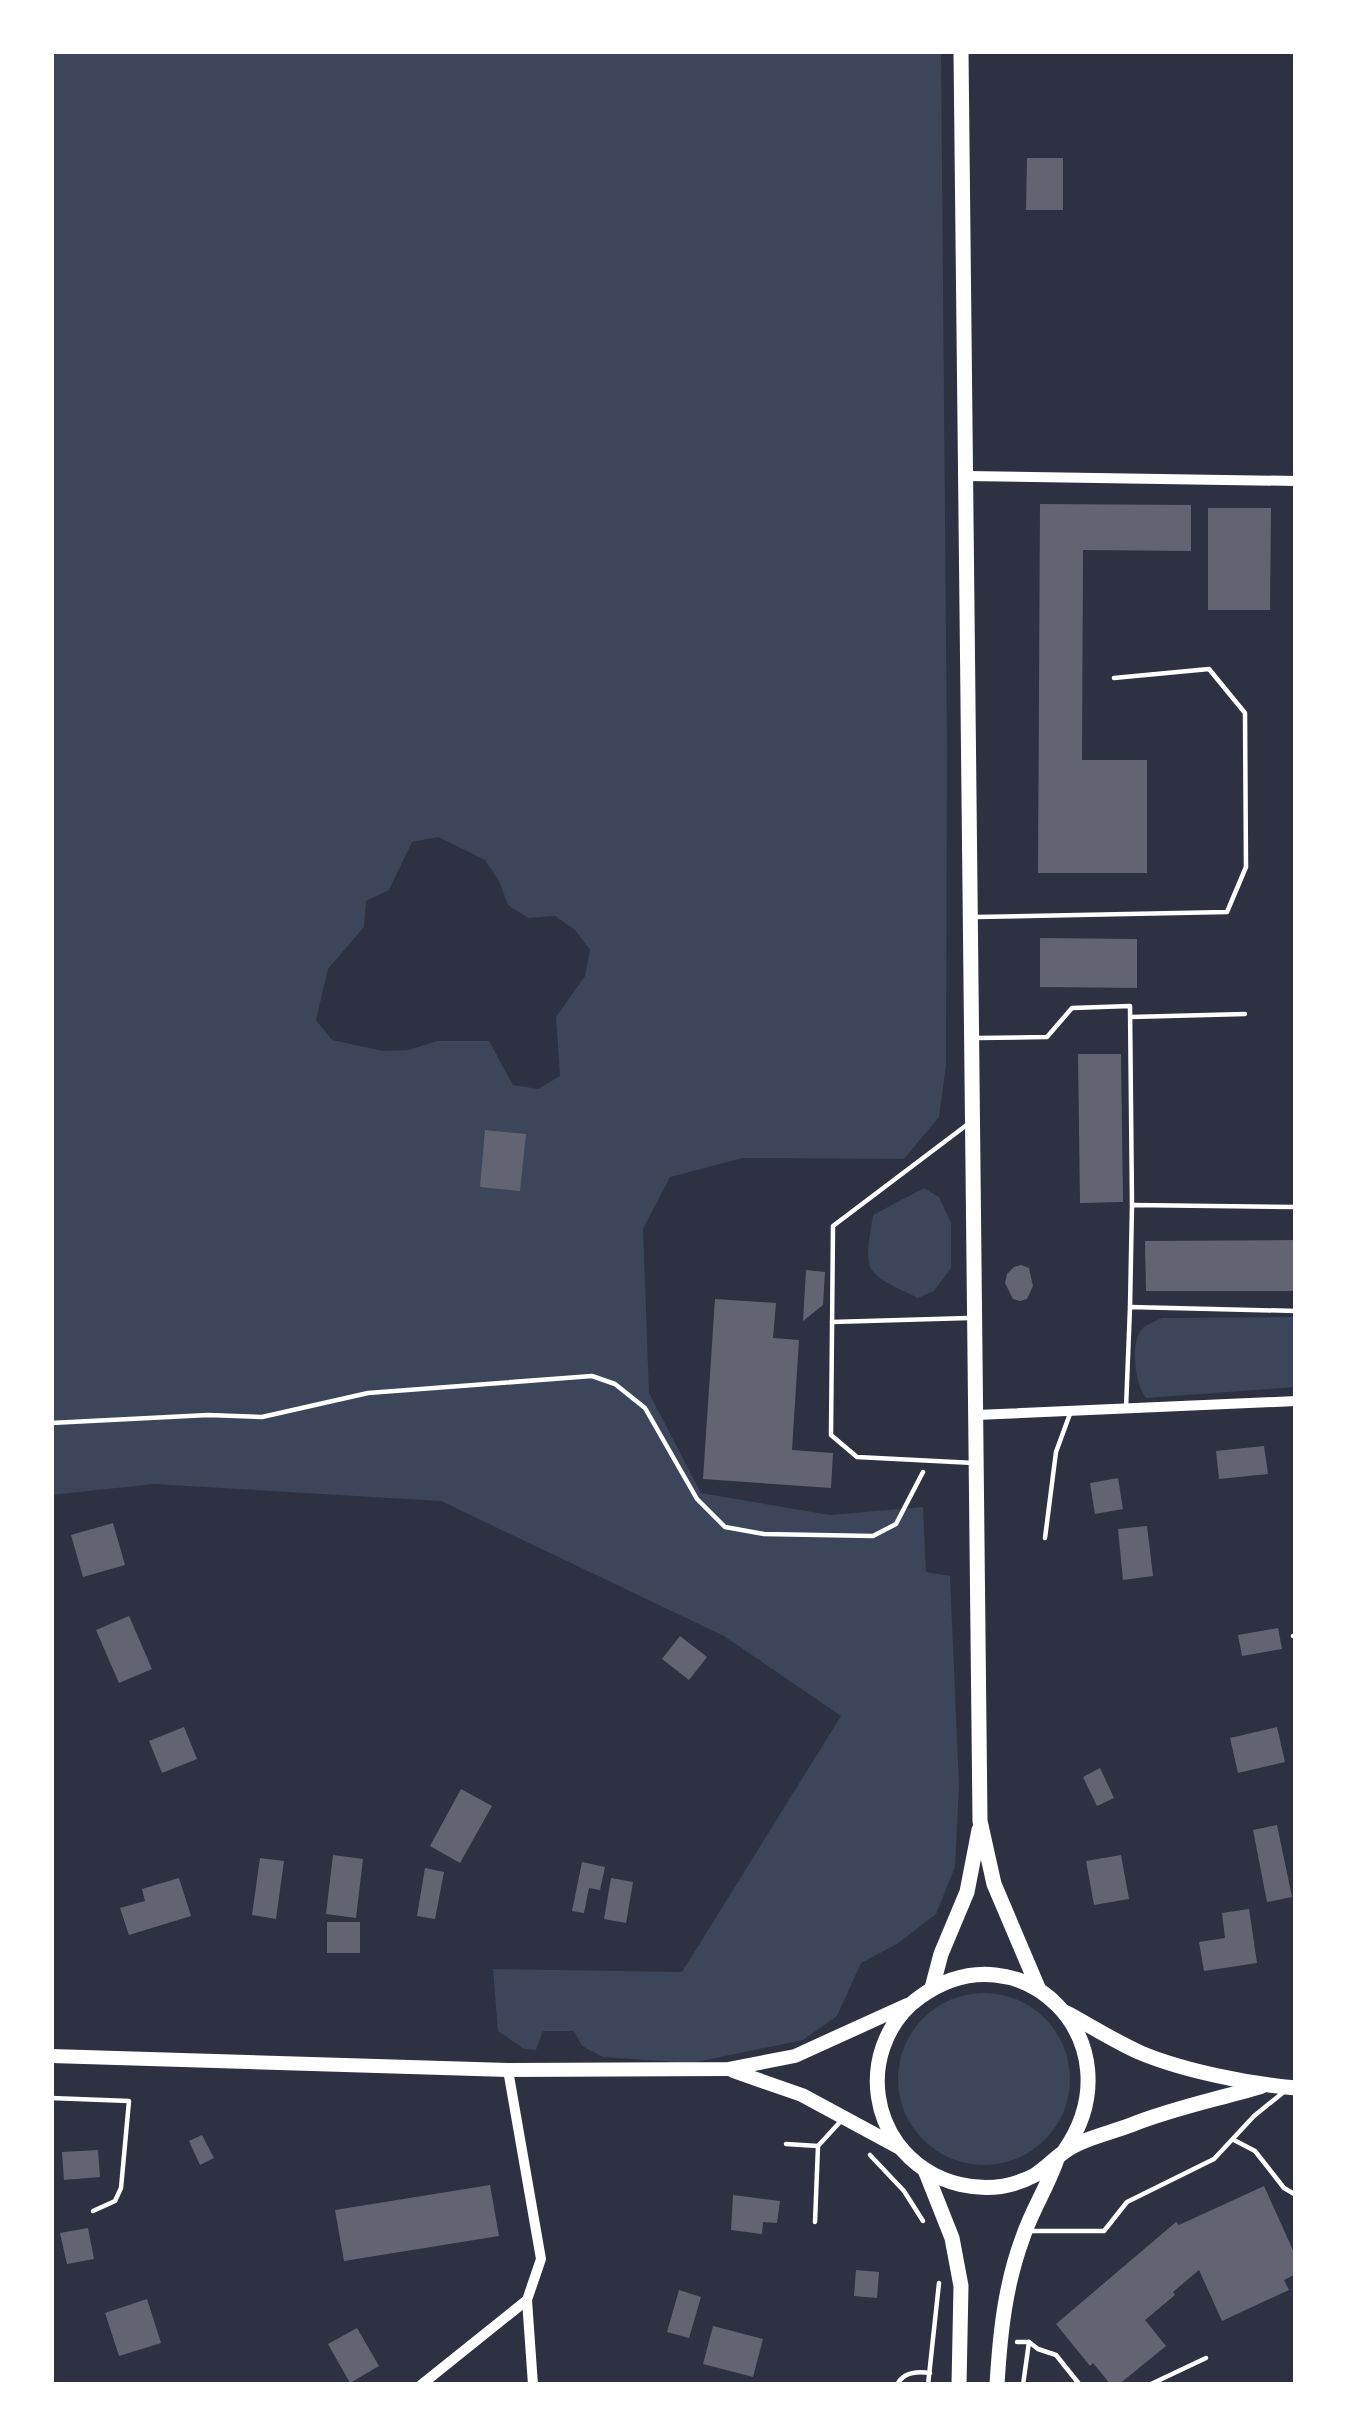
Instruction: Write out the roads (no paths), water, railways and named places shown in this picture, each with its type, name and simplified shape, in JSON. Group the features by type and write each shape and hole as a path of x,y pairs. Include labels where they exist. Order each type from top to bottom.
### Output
{"main road":[{"path":"932,1988 967,1892 980,1821 961,51"},
{"path":"980,1821 994,1884 1039,1990"},
{"path":"51,2056 508,2070 728,2069 795,2056 911,2003 932,1988 986,1975 1004,1976 1039,1990 1064,2012 1142,2053 1262,2086 1293,2087"},
{"path":"902,2149 884,2118 877,2083 883,2048 911,2003"},
{"path":"998,2385 1005,2300 1025,2231 1077,2132 1090,2092 1085,2049 1064,2012"},
{"path":"728,2069 802,2095 902,2149 925,2170 950,2182 992,2188 1033,2176 1061,2155 1139,2121 1262,2086"},
{"path":"925,2170 952,2237 962,2286 959,2385"}],"street":[{"path":"966,476 1296,484"},
{"path":"976,1415 1296,1401"},
{"path":"508,2070 541,2259 526,2300 533,2385"},
{"path":"421,2385 526,2300"}],"lane":[{"path":"971,917 1227,912 1246,867 1245,713 1209,669 1114,678"},
{"path":"972,1038 1047,1037 1072,1008 1130,1006 1132,1205 1126,1408"},
{"path":"1131,1017 1245,1014"},
{"path":"973,1121 833,1226 831,1435 857,1457 976,1463"},
{"path":"1132,1205 1296,1207"},
{"path":"1130,1307 1296,1311"},
{"path":"832,1322 975,1318"},
{"path":"1045,1538 1056,1452 1071,1411"},
{"path":"1025,2231 1104,2231 1127,2202 1214,2159 1254,2116 1293,2087"},
{"path":"51,2098 129,2101 121,2188 116,2201 93,2211"},
{"path":"815,2222 818,2146 844,2118"},
{"path":"1233,2139 1255,2151 1284,2188 1296,2195"},
{"path":"786,2144 818,2146"}]}
